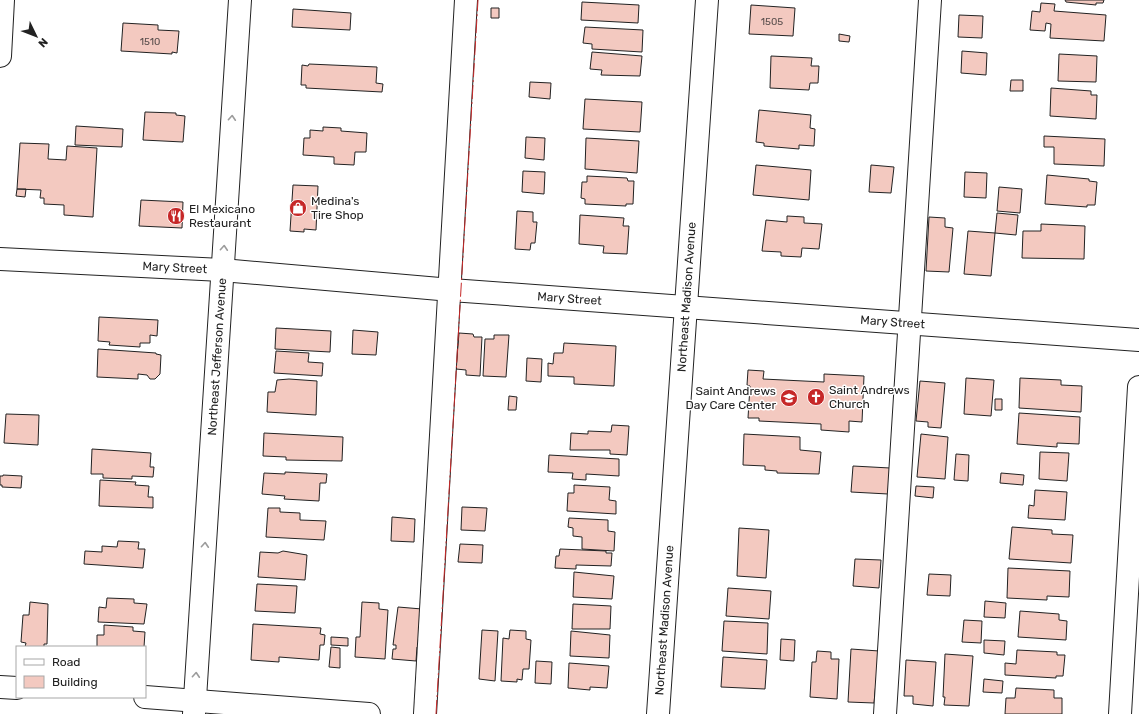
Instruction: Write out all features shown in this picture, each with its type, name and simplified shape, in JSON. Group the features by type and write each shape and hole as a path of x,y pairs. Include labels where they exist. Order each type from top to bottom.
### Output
{"street":[{"path":"0,56 3,0"},
{"name":"Northeast Jefferson Avenue","path":"194,707 240,0"},
{"path":"425,714 451,290 466,0"},
{"name":"Northeast Madison Avenue","path":"658,714 707,0"},
{"path":"885,714 930,0"},
{"name":"Mary Street","path":"0,259 222,270 451,290 1139,340"},
{"path":"1120,714 1139,387"},
{"path":"0,687 16,688"},
{"path":"146,697 194,707 369,714"}],"building":[{"path":"1065,0 1104,0 1103,3 1096,3 1096,5 1066,2"},
{"path":"582,2 639,5 638,23 581,20"},
{"path":"1041,3 1055,4 1054,11 1106,15 1104,41 1050,38 1051,24 1046,23 1045,31 1030,30 1032,11 1040,12"},
{"path":"751,5 795,8 793,36 749,34"},
{"path":"491,8 499,8 499,18 491,18"},
{"path":"293,9 351,13 350,30 292,27"},
{"path":"959,15 983,16 982,38 958,37"},
{"path":"123,23 158,25 158,30 179,31 177,53 121,51"},
{"path":"585,27 643,30 642,52 592,49 592,44 583,43"},
{"path":"839,34 850,36 849,42 839,41"},
{"path":"962,51 987,53 986,75 961,73"},
{"path":"592,52 642,56 640,76 601,75 602,70 590,69"},
{"path":"1059,54 1097,56 1096,82 1058,81"},
{"path":"771,56 812,58 811,66 819,66 818,83 810,83 809,90 770,88"},
{"path":"309,64 377,67 376,83 383,84 382,92 306,88 306,85 301,85 302,65 308,66"},
{"path":"1011,80 1023,80 1023,91 1010,91"},
{"path":"530,82 551,83 550,99 529,97"},
{"path":"1051,88 1091,91 1091,95 1097,95 1096,119 1050,116"},
{"path":"585,99 642,102 640,132 583,129"},
{"path":"759,110 811,115 810,128 815,129 814,146 799,145 799,149 764,146 764,143 756,142"},
{"path":"145,112 176,113 176,115 185,116 183,142 143,140"},
{"path":"76,126 123,129 122,147 75,145"},
{"path":"323,127 341,128 341,131 367,133 366,152 355,152 354,165 334,164 334,157 303,155 304,138 310,138 310,130 323,131"},
{"path":"1044,136 1105,139 1104,166 1054,164 1054,147 1044,147"},
{"path":"526,137 545,138 544,160 525,158"},
{"path":"586,138 639,141 637,173 585,169"},
{"path":"20,143 49,144 48,159 66,160 67,146 97,148 93,217 64,215 64,205 44,204 44,198 40,198 41,190 17,189"},
{"path":"756,165 811,170 809,200 753,195"},
{"path":"871,165 894,167 891,193 869,192"},
{"path":"523,171 545,172 544,194 522,192"},
{"path":"965,172 987,173 986,198 964,197"},
{"path":"1047,175 1089,179 1089,181 1097,182 1095,205 1087,205 1087,207 1045,204"},
{"path":"587,176 627,178 628,181 634,181 633,204 626,204 626,206 585,204 585,199 581,198 582,182 587,182"},
{"path":"293,185 318,186 316,230 304,229 304,232 290,231"},
{"path":"999,187 1022,189 1020,213 997,211"},
{"path":"17,189 26,189 25,197 16,196"},
{"path":"141,200 183,202 182,228 139,226"},
{"path":"517,211 533,212 533,222 537,222 535,243 531,243 530,250 515,249"},
{"path":"997,213 1018,215 1016,235 995,233"},
{"path":"580,215 624,218 623,226 629,226 627,254 603,253 604,246 579,244"},
{"path":"787,216 804,217 804,223 822,224 819,249 802,248 801,257 781,256 781,252 762,251 766,220 787,222"},
{"path":"929,217 945,218 945,227 953,228 949,272 926,271"},
{"path":"1041,224 1085,226 1084,259 1022,258 1023,231 1041,231"},
{"path":"968,231 995,233 991,276 964,274"},
{"path":"99,317 158,320 157,336 150,335 150,343 140,343 140,347 109,345 110,342 98,341"},
{"path":"276,328 331,331 330,352 275,349"},
{"path":"353,330 378,332 376,355 352,354"},
{"path":"459,333 473,334 474,337 482,337 480,376 466,375 466,370 456,369"},
{"path":"494,335 509,335 506,377 483,376 485,339 494,339"},
{"path":"564,343 616,346 614,386 574,384 574,377 548,376 548,363 553,364 554,353 563,353"},
{"path":"98,349 156,353 161,355 160,374 155,379 150,379 147,375 138,374 138,379 97,377"},
{"path":"276,351 309,353 308,362 323,363 322,376 274,373"},
{"path":"527,358 542,359 541,382 526,381"},
{"path":"748,370 764,371 763,379 824,382 824,374 864,376 862,422 849,421 849,432 821,430 821,424 759,421 759,418 748,418 750,386 747,385"},
{"path":"966,378 994,380 991,416 964,414"},
{"path":"1020,378 1061,380 1061,385 1082,386 1081,412 1019,408"},
{"path":"289,379 317,381 316,415 267,412 268,392 275,392 277,380"},
{"path":"920,381 945,383 941,428 928,427 928,422 916,421"},
{"path":"509,396 517,397 516,410 508,410"},
{"path":"995,399 1002,399 1002,410 995,410"},
{"path":"1019,413 1080,417 1079,444 1057,443 1057,447 1017,444"},
{"path":"6,414 39,415 38,445 4,443"},
{"path":"612,425 629,426 627,455 610,454 610,450 570,450 571,433 588,434 588,431 611,432"},
{"path":"264,433 343,437 342,461 286,460 286,457 263,456"},
{"path":"744,434 800,437 800,450 821,452 819,474 777,473 777,471 765,470 765,466 743,465"},
{"path":"921,434 948,437 945,479 917,477"},
{"path":"92,449 151,453 150,467 154,467 153,477 132,476 132,479 103,478 103,474 91,474"},
{"path":"1040,452 1069,453 1067,481 1039,479"},
{"path":"956,454 969,455 968,481 954,480"},
{"path":"549,455 619,459 619,476 586,474 586,480 572,479 573,473 548,472"},
{"path":"853,466 890,468 888,494 851,492"},
{"path":"285,472 327,474 326,483 320,483 319,501 284,499 285,496 262,494 264,473 285,474"},
{"path":"1001,473 1024,475 1023,485 1000,483"},
{"path":"0,476 22,476 21,488 2,487 2,485 0,485"},
{"path":"100,480 136,482 135,485 149,486 148,497 153,497 153,508 99,506"},
{"path":"574,485 610,487 609,500 616,501 616,514 567,511 568,493 574,493"},
{"path":"916,486 934,487 933,498 915,496"},
{"path":"1035,490 1067,492 1065,520 1028,518 1029,505 1034,506"},
{"path":"462,507 487,508 485,531 461,530"},
{"path":"268,508 280,508 280,512 300,513 300,520 326,521 324,540 266,537"},
{"path":"392,517 415,519 414,542 391,541"},
{"path":"569,518 608,520 608,531 615,532 614,551 582,549 582,537 573,536 573,528 568,527"},
{"path":"1012,527 1052,530 1052,534 1073,535 1071,563 1009,559"},
{"path":"739,528 769,530 766,578 737,576"},
{"path":"118,541 139,542 138,549 145,549 143,568 84,564 85,551 102,552 102,546 117,547"},
{"path":"460,544 483,545 482,563 458,562"},
{"path":"560,549 606,551 606,553 612,553 611,566 576,565 576,569 555,568 556,556 559,556"},
{"path":"283,551 307,555 305,580 258,577 260,552 278,553"},
{"path":"855,559 881,560 879,588 853,586"},
{"path":"1008,568 1070,571 1069,597 1047,596 1047,600 1007,598"},
{"path":"574,572 614,576 612,599 573,597"},
{"path":"929,574 951,575 950,596 927,595"},
{"path":"257,584 297,586 295,613 255,611"},
{"path":"728,588 771,591 769,619 726,616"},
{"path":"107,598 134,599 134,603 147,604 144,624 98,622 99,607 106,608"},
{"path":"985,601 1006,603 1005,618 984,617"},
{"path":"30,602 48,604 47,644 44,644 44,646 25,646 26,643 21,642 23,615 29,615"},
{"path":"362,602 379,603 379,609 388,610 385,659 355,657 356,637 360,637"},
{"path":"573,604 611,606 610,629 572,629"},
{"path":"398,607 422,609 420,647 417,647 416,661 392,659 393,649 396,649 396,645 393,645"},
{"path":"1020,611 1059,614 1059,620 1067,621 1066,640 1018,637"},
{"path":"964,620 982,621 981,643 962,642"},
{"path":"724,621 768,623 767,654 722,651"},
{"path":"253,624 321,628 320,634 325,635 324,645 320,645 319,660 279,657 279,662 251,660"},
{"path":"104,625 133,627 133,631 145,632 144,646 97,646 97,635 104,635"},
{"path":"482,630 498,631 495,681 479,679"},
{"path":"510,630 526,631 526,639 531,640 529,669 523,669 522,680 517,679 517,682 501,681 503,638 509,639"},
{"path":"571,631 610,635 609,658 570,656"},
{"path":"331,637 348,638 348,646 331,645"},
{"path":"781,639 795,640 794,661 780,660"},
{"path":"984,640 1005,641 1004,655 984,653"},
{"path":"331,647 340,648 340,668 329,667"},
{"path":"851,649 879,651 874,703 848,702"},
{"path":"1017,650 1057,652 1057,655 1065,655 1063,676 1056,676 1056,678 1005,675 1005,663 1016,664"},
{"path":"817,651 831,652 831,659 839,659 837,699 810,697 812,662 816,662"},
{"path":"945,654 973,656 969,706 944,705"},
{"path":"723,657 767,660 765,689 721,687"},
{"path":"906,660 936,662 933,706 913,704 913,696 904,696"},
{"path":"536,661 552,662 551,684 535,683"},
{"path":"569,663 609,666 607,688 590,687 590,690 568,688"},
{"path":"984,679 1003,681 1002,693 983,692"},
{"path":"1016,688 1054,690 1054,698 1062,698 1062,714 1005,714 1006,698 1015,698"}],"power":[{"path":"436,714 478,0"}],"place":[{"name":"Medina's Tire Shop","path":"298,208"},
{"name":"El Mexicano Restaurant","path":"176,216"},
{"name":"Saint Andrews Church","path":"816,397"},
{"name":"Saint Andrews Day Care Center","path":"789,398"}]}
